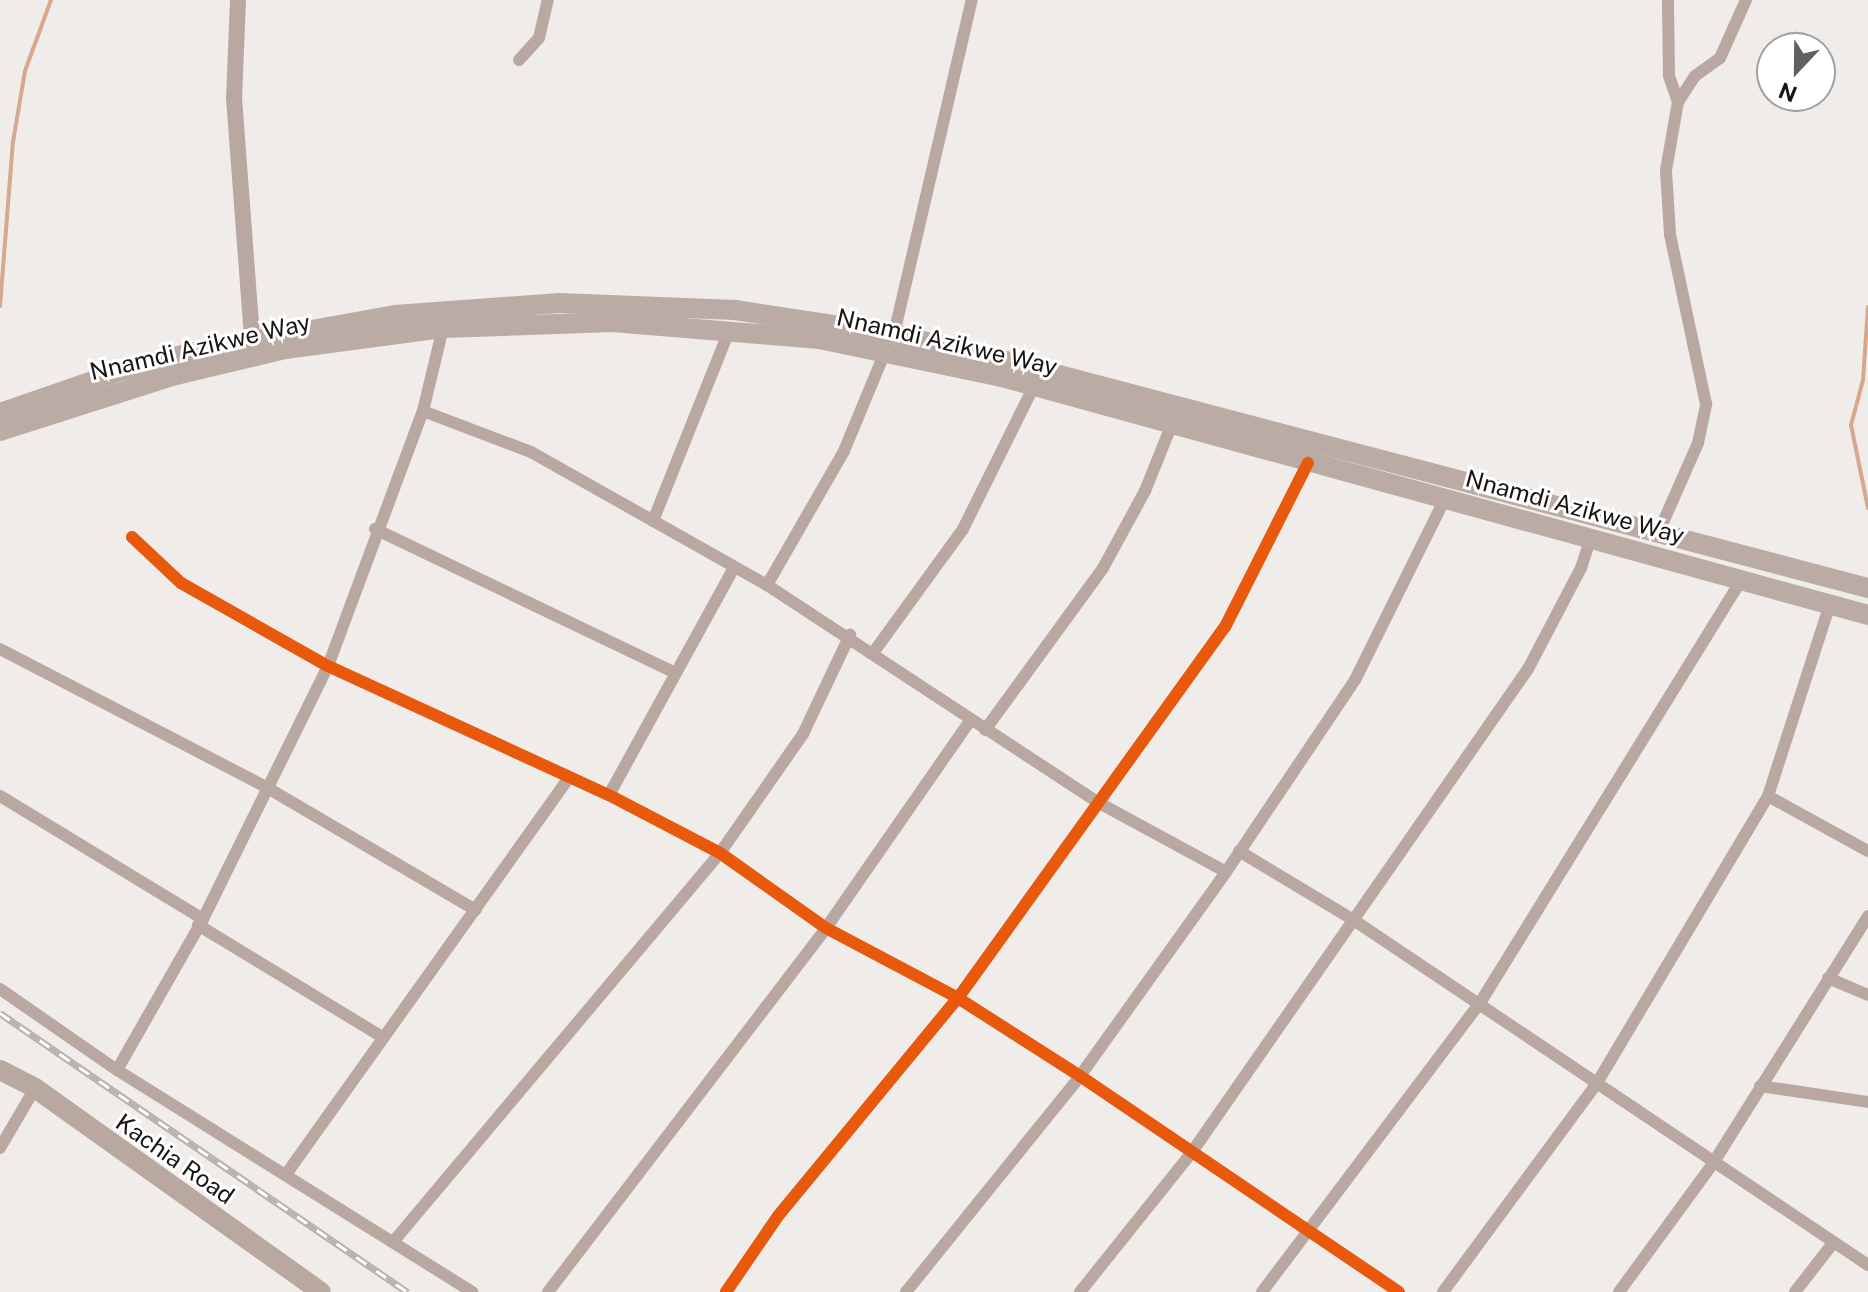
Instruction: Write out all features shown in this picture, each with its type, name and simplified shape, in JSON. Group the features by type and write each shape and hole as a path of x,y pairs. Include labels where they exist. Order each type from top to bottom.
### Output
{"highway":[{"name":"Nnamdi Azikwe Way","path":"0,413 121,371 252,339 395,315 560,303 735,310 890,343 1868,588"},
{"name":"Nnamdi Azikwe Way","path":"0,431 161,380 285,349 443,328 612,322 890,343 1308,463 1868,615"}],"main road":[{"name":"Kachia Road","path":"0,1070 35,1088 321,1292"}],"street":[{"path":"238,0 234,98 252,339"},
{"path":"519,60 539,38 548,0"},
{"path":"767,585 844,451 890,343 972,0"},
{"path":"1668,0 1669,76 1678,102"},
{"path":"1657,536 1698,443 1706,404 1670,234 1666,170 1678,102 1695,76 1720,58 1746,0"},
{"path":"117,1070 200,922 328,666 375,529 423,411 443,328"},
{"path":"653,521 729,331"},
{"path":"873,653 963,529 1034,386"},
{"path":"423,411 531,452 733,569 767,585 850,635 969,722 1101,804 1226,872"},
{"path":"985,730 1103,568 1145,491 1172,424"},
{"path":"726,1292 778,1216 958,998 1101,804 1225,627 1308,463"},
{"path":"906,1292 1080,1076 1226,872 1355,680 1445,499"},
{"path":"375,529 675,673"},
{"path":"132,537 181,583 328,666 568,779 609,795 720,853 826,928 958,998 1080,1076 1399,1292"},
{"path":"1080,1292 1192,1152 1528,669 1581,568 1591,538"},
{"path":"609,795 733,569"},
{"path":"1262,1292 1480,1003 1742,579"},
{"path":"1443,1292 1597,1083 1768,796 1830,604"},
{"path":"393,1242 720,853 803,734 850,635"},
{"path":"0,649 266,787 476,910"},
{"path":"548,1292 826,928 969,722"},
{"path":"287,1173 568,779"},
{"path":"0,796 382,1037"},
{"path":"1768,796 1868,851"},
{"path":"1239,851 1355,921 1480,1003 1712,1165 1868,1265"},
{"path":"1619,1292 1712,1165 1868,916"},
{"path":"1828,978 1868,995"},
{"path":"0,989 117,1070 287,1173 472,1292"},
{"path":"1760,1086 1868,1102"},
{"path":"0,1148 35,1088"},
{"path":"1795,1292 1833,1243"}],"waterway":[{"path":"0,306 13,142 25,71 51,0"},
{"path":"1868,307 1863,380 1851,425 1868,508"}],"railway":[{"path":"0,1013 408,1292"}],"cycle path":[{"path":"726,1292 778,1216 958,998 1225,627 1308,463"},
{"path":"132,537 181,583 328,666 609,795 720,853 826,928 958,998 1080,1076 1399,1292"}]}
